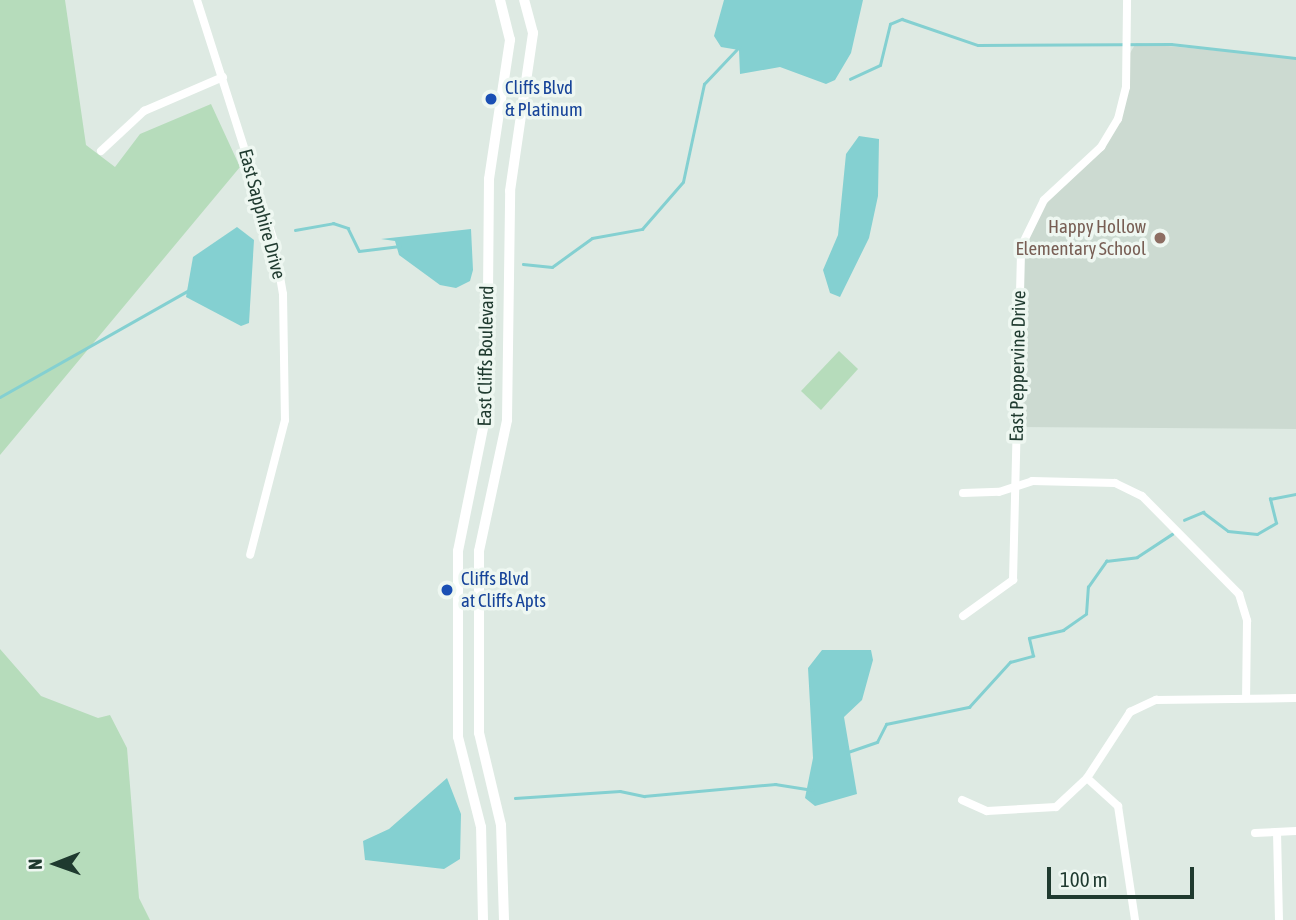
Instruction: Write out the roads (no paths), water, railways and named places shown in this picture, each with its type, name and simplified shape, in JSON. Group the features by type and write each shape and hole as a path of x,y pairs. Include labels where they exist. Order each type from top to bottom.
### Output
{"street":[{"name":"East Sapphire Drive","path":"197,0 274,242 287,340 276,471 250,555"},
{"name":"East Cliffs Boulevard","path":"483,920 483,851 458,737 458,551 487,408 489,179 510,40 500,0"},
{"name":"East Cliffs Boulevard","path":"504,920 504,850 479,733 479,551 507,420 510,191 533,33 524,0"},
{"name":"East Peppervine Drive","path":"963,616 1013,580 1021,247 1044,200 1111,133 1123,103 1127,0"},
{"path":"101,151 144,111 223,77"},
{"path":"963,492 1016,487 1032,481 1115,484 1142,496 1239,594 1247,621 1246,698"},
{"path":"961,800 987,811 1038,812 1070,799 1087,778 1117,727 1144,704 1296,698"},
{"path":"1087,778 1118,806 1135,920"},
{"path":"1255,833 1296,831"},
{"path":"1277,832 1279,920"},
{"path":"483,851 504,850"}],"water":[{"path":"724,0 863,0 851,53 835,80 826,84 780,67 740,74 739,50 721,47 714,36"},
{"path":"859,136 879,139 878,196 869,238 840,297 830,293 823,270 838,235 846,154"},
{"path":"237,227 254,240 249,323 241,326 186,297 193,257"},
{"path":"471,229 473,270 470,281 456,288 440,285 399,255 395,241 381,239"},
{"path":"822,650 871,650 873,660 862,700 844,717 857,794 815,806 805,798 813,758 808,668"},
{"path":"447,778 461,814 460,859 444,869 365,860 363,841 389,829"}],"waterway":[{"path":"850,79 880,65 890,24 902,19 978,45 1171,44 1296,58"},
{"path":"523,264 552,267 592,238 642,229 683,182 704,84 740,46"},
{"path":"295,230 333,223 348,228 359,251 400,246"},
{"path":"0,397 191,289"},
{"path":"1184,520 1203,512 1228,531 1257,534 1276,523 1270,499 1296,494"},
{"path":"845,753 877,742 886,724 969,707 1010,662 1033,656 1029,638 1063,630 1086,614 1088,587 1106,561 1137,557 1172,534"},
{"path":"515,798 620,791 644,796 775,784 813,790"}],"place":[{"name":"Cliffs Blvd & Platinum","path":"491,99"},
{"name":"Happy Hollow Elementary School","path":"1160,238"},
{"name":"Cliffs Blvd at Cliffs Apts","path":"447,590"}]}
